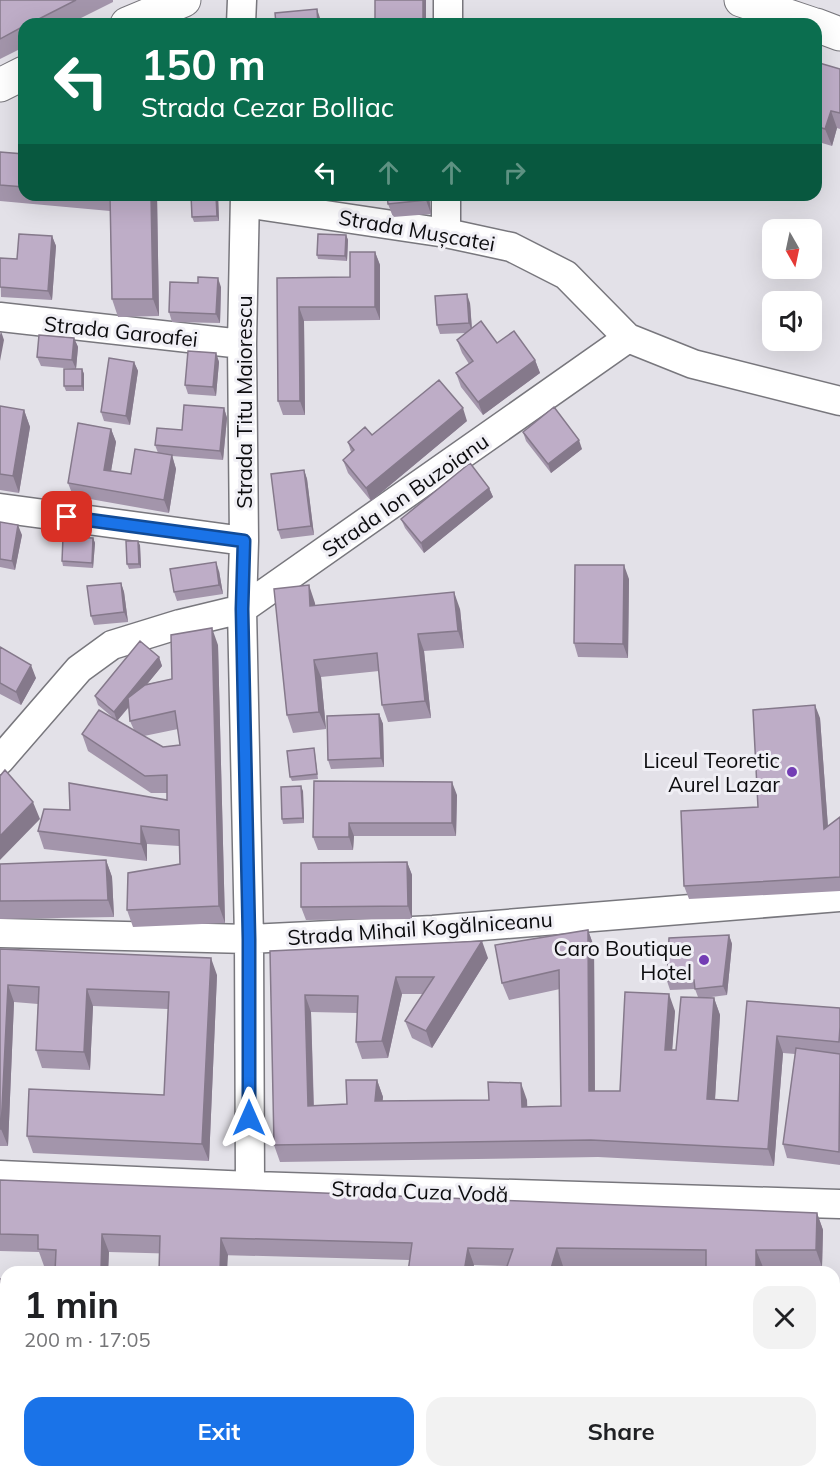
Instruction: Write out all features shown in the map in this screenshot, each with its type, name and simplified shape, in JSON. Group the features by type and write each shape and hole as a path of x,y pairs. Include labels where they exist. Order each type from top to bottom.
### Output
{"main road":[{"path":"132,16 184,0"},
{"path":"741,0 794,18"},
{"path":"822,27 840,33"},
{"path":"0,85 18,76"}],"street":[{"path":"241,18 242,0"},
{"path":"448,0 448,18"},
{"name":"Strada Titu Maiorescu","path":"245,201 242,344 244,541 242,609 249,939 250,1186"},
{"name":"Strada Mușcatei","path":"257,201 446,232 511,246 566,275 628,338"},
{"path":"446,201 446,232"},
{"name":"Strada Garoafei","path":"0,317 242,344"},
{"path":"628,338 693,364 840,401"},
{"name":"Strada Ion Buzoianu","path":"6,743 80,669 112,645 180,624 242,609 628,338"},
{"path":"0,508 244,541"},
{"name":"Strada Mihail Kogălniceanu","path":"0,933 249,939 433,930 840,897"},
{"name":"Strada Cuza Vodă","path":"0,1175 250,1186 840,1204"}],"building":[{"path":"0,0 76,0 41,18 18,18 18,29 0,39"},
{"path":"375,0 423,0 423,18 375,18"},
{"path":"317,9 318,18 275,18 275,13"},
{"path":"822,64 840,69 840,113 831,111 825,129 822,128"},
{"path":"0,152 18,154 18,186 0,185"},
{"path":"110,201 151,201 153,299 112,299"},
{"path":"191,201 216,201 217,216 192,217"},
{"path":"388,201 416,201 388,204"},
{"path":"19,234 52,236 48,291 0,287 0,258 17,259"},
{"path":"318,234 346,235 345,256 317,255"},
{"path":"350,252 375,252 375,307 299,307 300,401 278,401 277,278 350,277"},
{"path":"198,277 218,278 216,314 169,312 170,282 198,283"},
{"path":"467,294 469,323 437,325 435,296"},
{"path":"481,321 497,343 514,331 535,360 478,402 456,373 473,361 457,340"},
{"path":"39,335 74,338 72,360 37,357"},
{"path":"188,351 216,353 213,387 185,385"},
{"path":"109,358 134,362 126,416 101,412"},
{"path":"64,369 82,369 82,386 64,386"},
{"path":"439,380 463,408 366,488 343,460 354,450 348,442 365,427 372,435"},
{"path":"184,405 224,408 220,451 155,445 157,428 182,430"},
{"path":"0,406 24,410 13,476 0,474"},
{"path":"554,407 579,440 548,464 523,432"},
{"path":"78,423 111,429 104,470 131,474 135,449 172,455 164,500 68,483"},
{"path":"470,463 489,488 421,543 401,519"},
{"path":"304,470 311,526 278,530 271,474"},
{"path":"0,522 18,525 12,561 0,559"},
{"path":"63,537 93,538 92,563 62,561"},
{"path":"126,541 138,541 139,564 127,564"},
{"path":"216,562 219,585 174,592 170,569"},
{"path":"575,565 624,565 623,644 574,643"},
{"path":"121,583 124,612 91,616 87,586"},
{"path":"309,585 310,606 454,592 458,631 418,634 425,701 382,705 377,653 314,660 319,712 287,715 274,589"},
{"path":"212,628 219,906 127,910 128,873 180,864 179,830 141,826 141,844 38,831 44,809 70,810 69,783 167,800 167,775 145,776 82,734 99,710 163,747 180,745 175,711 130,721 128,698 145,685 172,679 171,635"},
{"path":"140,641 159,657 114,712 95,696"},
{"path":"0,647 31,665 16,692 0,683"},
{"name":"Liceul Teoretic Aurel Lazar","path":"815,705 824,829 840,817 840,877 684,886 681,811 758,807 753,710"},
{"path":"379,714 381,758 328,760 327,716"},
{"path":"314,748 317,774 290,777 287,751"},
{"path":"5,770 33,802 0,836 0,776"},
{"path":"314,781 452,782 452,823 349,823 349,837 313,837"},
{"path":"301,786 303,818 282,819 281,787"},
{"path":"106,860 108,900 0,901 0,864"},
{"path":"407,862 408,906 301,907 301,863"},
{"path":"588,930 589,1091 620,1091 625,992 669,994 665,1050 676,1050 681,997 714,998 707,1099 738,1101 747,1001 840,1008 839,1042 777,1036 768,1149 591,1140 274,1145 270,951 482,941 426,1031 405,1021 434,977 396,977 382,1041 356,1042 358,996 305,995 308,1106 347,1104 346,1080 377,1080 375,1101 489,1100 488,1082 521,1083 522,1107 561,1106 559,970 502,983 495,945"},
{"path":"729,935 723,986 695,989 694,980 667,981 669,938"},
{"path":"0,949 211,958 202,1144 27,1136 29,1089 164,1095 169,992 87,989 84,1052 36,1050 39,987 8,985 0,1129"},
{"path":"796,1048 840,1054 839,1152 783,1144"},
{"path":"0,1180 817,1213 816,1250 756,1250 756,1266 706,1266 706,1250 557,1248 552,1266 507,1266 513,1249 468,1248 465,1266 409,1266 412,1243 221,1238 220,1266 159,1266 160,1236 102,1234 101,1266 55,1266 56,1250 38,1249 38,1235 0,1234"}],"place":[{"name":"Liceul Teoretic Aurel Lazar","path":"792,772"},
{"name":"Caro Boutique Hotel","path":"704,960"}],"route":[{"path":"67,517 244,541 242,609 249,939 249,1118"}]}
